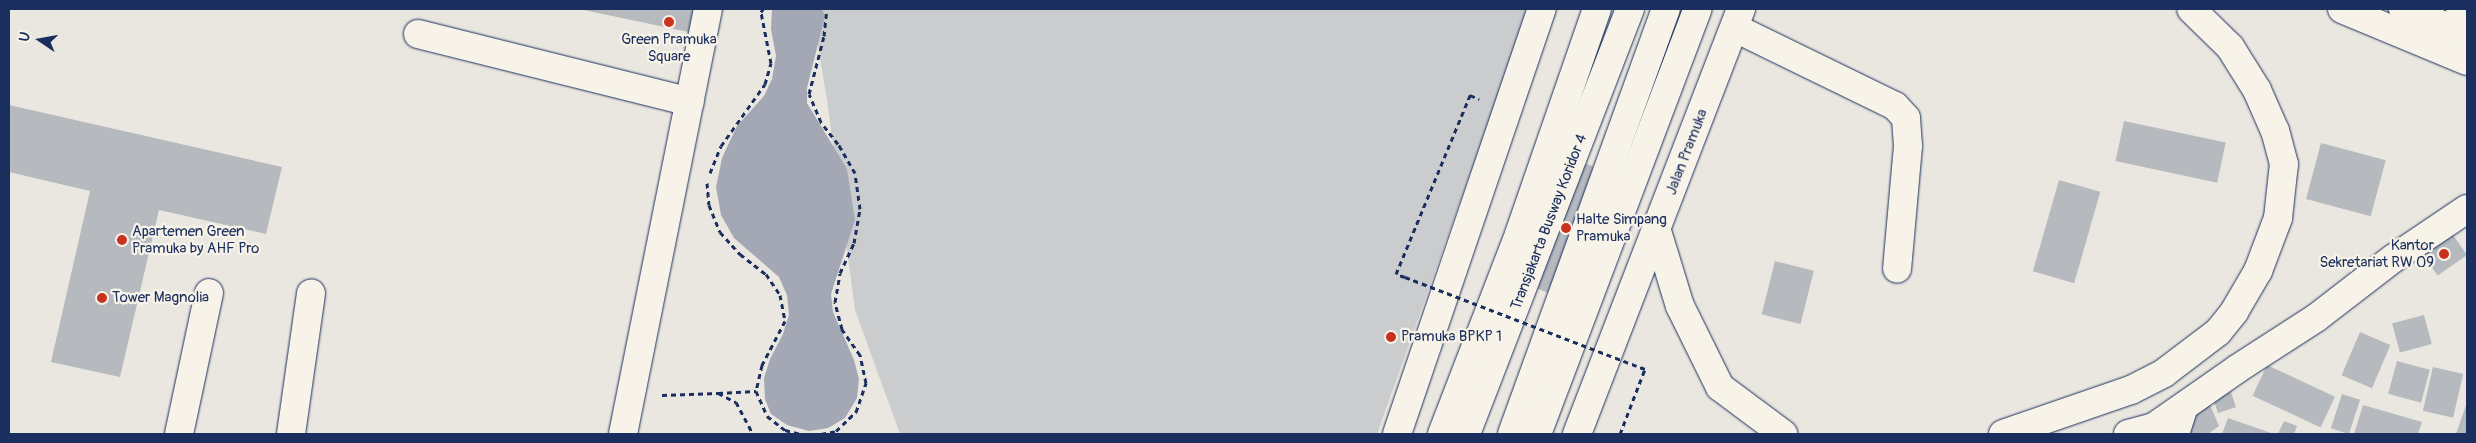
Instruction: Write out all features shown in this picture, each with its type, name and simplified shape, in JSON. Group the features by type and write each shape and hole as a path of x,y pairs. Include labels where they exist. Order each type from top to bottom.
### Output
{"main road":[{"path":"622,434 708,9"},
{"path":"1397,434 1542,9"},
{"path":"1442,434 1522,225 1597,9"},
{"name":"Transjakarta Busway Koridor 4","path":"1466,434 1630,9"},
{"path":"1512,434 1666,9"},
{"path":"1537,434 1698,9"},
{"path":"2003,434 2131,390 2186,358 2218,332 2234,312 2258,271 2278,218 2284,164 2275,131 2257,90 2230,47 2190,9"},
{"path":"2342,9 2467,61"},
{"path":"2403,9 2467,35"},
{"path":"2460,9 2467,12"},
{"path":"1738,18 1895,106 1906,118 1908,146 1897,269"},
{"name":"Jalan Pramuka","path":"1577,434 1738,18"},
{"path":"418,34 690,102"},
{"path":"2128,434 2154,427 2316,318 2394,258 2467,209"},
{"path":"1657,231 1680,306 1720,387 1783,434"},
{"path":"178,434 209,293"},
{"path":"291,434 311,293"},
{"path":"2175,434 2184,406"}],"path":[{"path":"763,9 761,12 771,63 766,84 721,146 707,179 709,205 720,232 740,254 766,274 780,295 785,321 762,365 756,391 767,416 785,430 802,434"},
{"path":"821,434 836,431 856,412 866,383 860,355 842,329 835,302 840,272 854,244 860,209 855,173 838,144 821,122 809,94 824,36 827,9"},
{"path":"1508,110 1470,95 1396,274 1645,369 1620,434"},
{"path":"631,396 756,391"},
{"path":"718,393 736,402 753,434"}],"shaded area":[{"path":"772,9 822,9 825,16 807,88 807,103 847,169 855,220 831,294 833,312 854,360 859,379 857,398 845,418 828,428 809,431 787,425 771,414 765,399 764,378 789,315 787,295 779,277 734,238 721,215 716,187 722,158 737,126 764,96 772,79 776,56 771,29"},
{"path":"812,9 1529,9 1377,434 900,434 855,310 827,100"}],"building":[{"name":"Green Pramuka Square","path":"579,9 703,9 698,34"},
{"name":"Tower Magnolia","path":"9,105 282,167 266,234 159,210 120,377 51,362 90,191 9,172"},
{"path":"2124,121 2226,143 2217,183 2115,161"},
{"path":"2321,143 2386,160 2371,216 2306,199"},
{"name":"Halte Simpang Pramuka","path":"1579,161 1597,168 1549,293 1531,286"},
{"path":"2059,180 2100,192 2074,283 2033,271"},
{"name":"Kantor Sekretariat RW 09","path":"2451,232 2467,255 2438,276 2422,253"},
{"path":"1775,261 1814,271 1801,324 1762,314"},
{"path":"2424,315 2432,344 2400,353 2392,324"},
{"path":"2360,332 2390,345 2372,388 2342,375"},
{"path":"2397,361 2430,370 2421,403 2388,394"},
{"path":"2267,365 2335,397 2321,428 2253,396"},
{"path":"2433,367 2463,374 2453,418 2423,411"},
{"path":"2231,392 2236,407 2218,413 2213,398"},
{"path":"2342,394 2360,400 2349,434 2331,428"},
{"path":"2207,398 2219,426 2208,434 2182,434 2183,408"},
{"path":"2467,402 2467,434 2456,434"},
{"path":"2363,405 2422,422 2418,434 2354,434"},
{"path":"2228,418 2274,434 2222,434"},
{"path":"2284,421 2297,426 2294,434 2278,434"}],"place":[{"name":"Green Pramuka Square","path":"669,22"},
{"name":"Halte Simpang Pramuka","path":"1566,228"},
{"name":"Apartemen Green Pramuka by AHF Pro","path":"122,240"},
{"name":"Kantor Sekretariat RW 09","path":"2444,254"},
{"name":"Tower Magnolia","path":"102,298"},
{"name":"Pramuka BPKP 1","path":"1391,337"}]}
